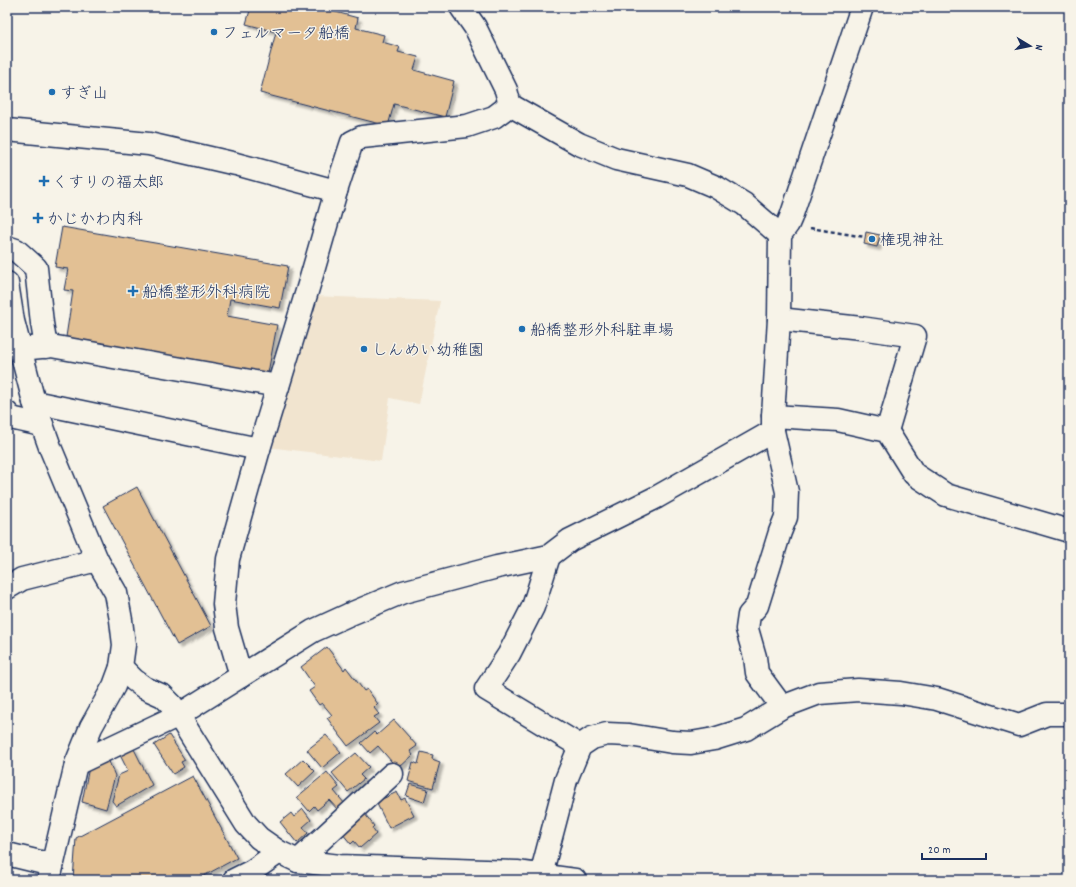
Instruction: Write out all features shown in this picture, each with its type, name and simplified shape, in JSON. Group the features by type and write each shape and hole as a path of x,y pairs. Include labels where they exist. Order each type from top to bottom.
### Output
{"street":[{"path":"461,7 475,27 506,90 510,104 579,144 616,159 688,175 716,187 784,230"},
{"path":"782,707 757,673 755,657 747,630 749,615 757,606 786,517 787,492 773,424 784,230 791,217 862,7"},
{"path":"241,676 227,628 224,604 228,559 259,449 352,142 362,137 467,126 494,117 510,104"},
{"path":"7,130 149,144 236,164 336,191"},
{"path":"7,247 16,250 36,268 46,347"},
{"path":"7,283 13,320 34,402 50,447 97,560 116,593 124,644 121,667 114,686 91,727 76,764 51,872 7,854"},
{"path":"779,319 915,336 887,432"},
{"path":"21,349 51,346 278,386"},
{"path":"34,402 259,449"},
{"path":"7,413 15,419 42,425"},
{"path":"76,764 179,715 313,631 348,615 403,592 497,567 549,556 570,540 657,497 773,424 838,420 887,432 914,474 946,496 1069,531"},
{"path":"549,556 533,607 509,654 486,689 580,746"},
{"path":"7,588 22,579 97,560"},
{"path":"121,667 134,680 145,688 163,696 172,705 246,824 259,838 279,852 298,861 339,866 517,872 575,880"},
{"path":"541,875 566,780 580,746 592,738 607,734 629,735 672,742 691,743 714,739 746,730 782,707 820,693 858,690 901,693 937,699 1019,725 1047,714 1069,714"},
{"path":"298,861 392,774"},
{"path":"247,877 279,852"}],"path":[{"path":"784,230 865,237"}],"shaded area":[{"name":"しんめい幼稚園","path":"313,296 440,301 419,404 390,398 381,461 268,447"}],"building":[{"path":"251,7 317,7 358,18 356,28 384,35 382,42 400,47 398,52 418,57 414,70 454,81 445,117 394,104 388,126 260,93 276,32 246,24"},
{"path":"62,227 288,266 280,308 230,299 227,316 277,325 268,373 66,337 73,291 64,290 68,269 55,267"},
{"path":"866,232 880,235 877,247 864,244"},
{"path":"137,487 211,626 177,645 103,506"},
{"path":"327,647 344,670 346,667 364,691 367,689 378,704 374,708 379,714 374,717 379,723 348,746 327,718 332,715 322,703 319,705 309,691 315,687 301,667"},
{"path":"394,720 417,746 410,751 413,755 398,769 378,746 370,753 361,743 374,732 377,735"},
{"path":"169,735 185,760 181,762 184,767 173,774 154,745"},
{"path":"326,735 341,752 322,768 307,750"},
{"path":"133,747 152,785 116,806 112,801 119,775 128,771 119,753"},
{"path":"421,752 433,755 432,759 440,762 433,788 408,781 413,762 418,764"},
{"path":"356,753 369,767 360,775 364,779 348,792 332,773"},
{"path":"108,759 115,776 106,809 82,802 89,767"},
{"path":"303,759 315,771 298,787 286,774"},
{"path":"327,772 339,787 334,791 345,804 338,810 329,800 317,810 314,806 309,811 297,797"},
{"path":"193,776 237,858 196,880 73,880 76,838"},
{"path":"410,784 428,789 424,802 406,796"},
{"path":"397,792 401,800 405,798 414,815 389,828 376,802"},
{"path":"303,809 311,820 303,827 308,833 297,843 280,822 291,813 294,817"},
{"path":"365,814 374,826 372,828 376,834 360,848 354,841 351,844 342,833"}],"place":[{"name":"フェルマータ船橋","path":"214,32"},
{"name":"すぎ山","path":"52,92"},
{"name":"くすりの福太郎","path":"44,181"},
{"name":"かじかわ内科","path":"38,218"},
{"name":"権現神社","path":"872,239"},
{"name":"船橋整形外科病院","path":"133,291"},
{"name":"船橋整形外科駐車場","path":"522,329"},
{"name":"しんめい幼稚園","path":"364,349"}]}
